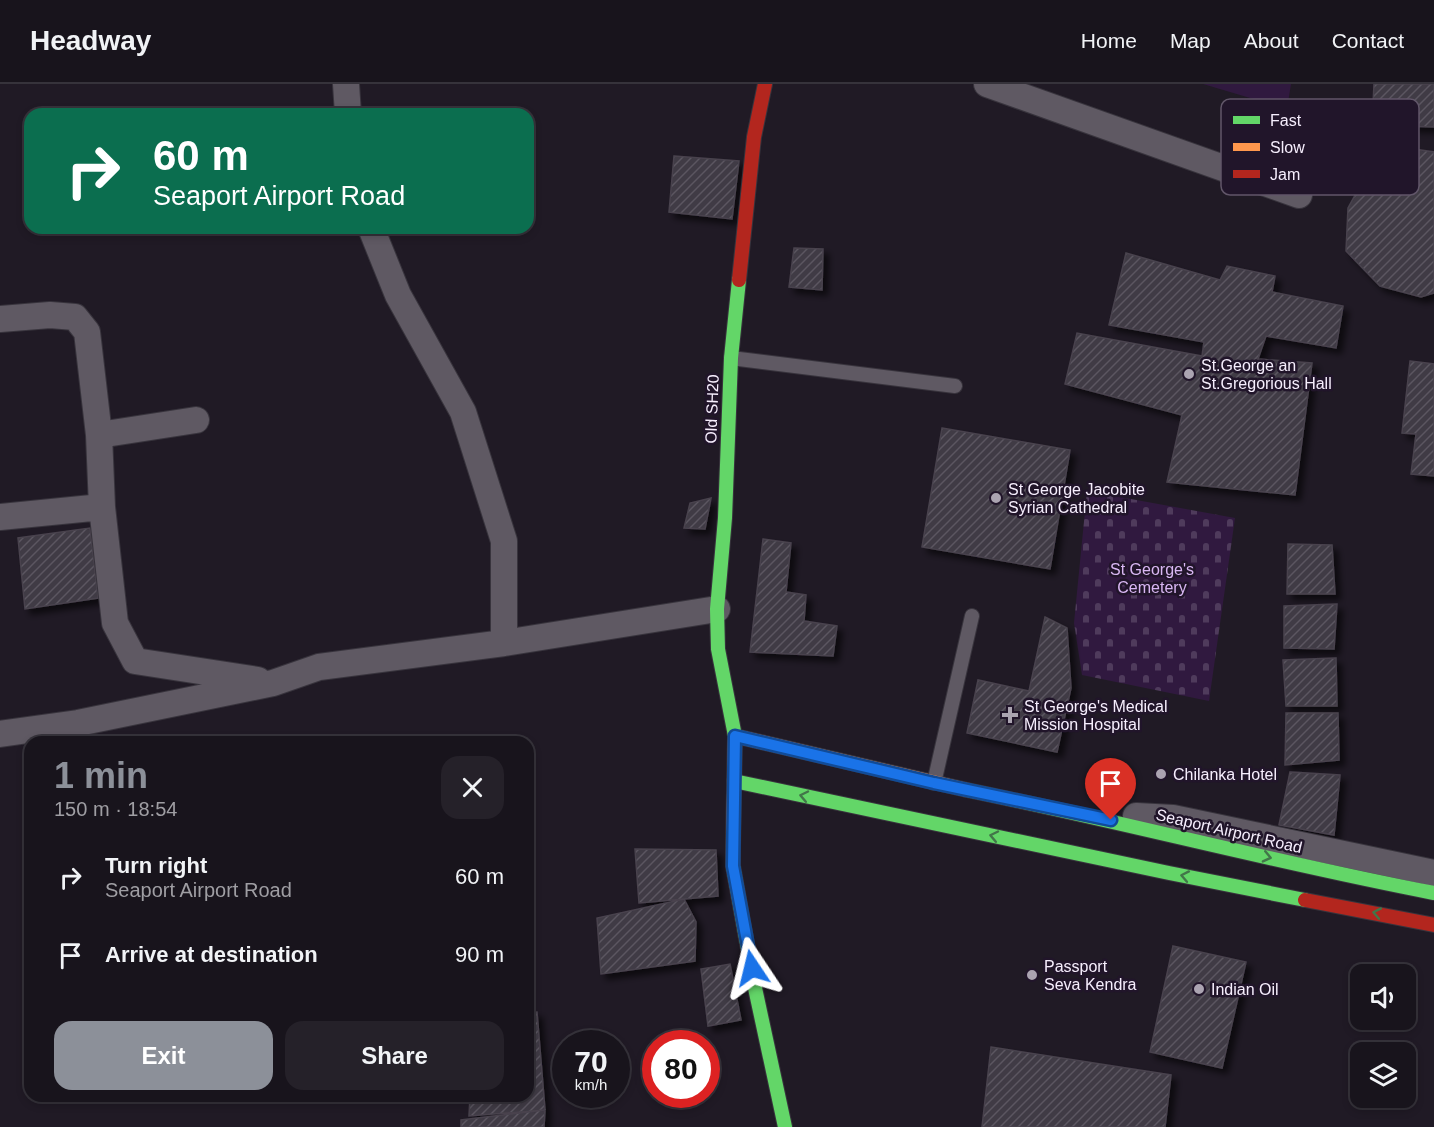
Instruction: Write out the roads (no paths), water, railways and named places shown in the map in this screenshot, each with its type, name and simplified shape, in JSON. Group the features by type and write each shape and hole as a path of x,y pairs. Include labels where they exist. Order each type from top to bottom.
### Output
{"main road":[{"name":"Old SH20","path":"765,84 754,137 731,358 725,518 717,609 718,649 735,736 733,866 755,988 785,1127"},
{"name":"Seaport Airport Road","path":"735,736 934,783 1088,815 1366,880 1434,893"},
{"path":"734,781 1168,873 1434,925"}],"street":[{"path":"346,84 348,108"},
{"path":"987,84 1221,167"},
{"path":"373,234 398,295 463,412 470,433 504,541 504,643"},
{"path":"0,319 50,315 75,317 87,332 99,435 102,507 115,622 135,661 273,683"},
{"path":"99,435 196,420"},
{"path":"0,517 102,507"},
{"path":"0,734 78,723 273,683 319,667 504,643 717,609"},
{"path":"1088,815 1173,818 1434,873"}],"lane":[{"path":"731,358 955,386"},
{"path":"934,783 972,616"}],"place":[{"name":"St.George an St.Gregorious Hall","path":"1189,374"},
{"name":"St George Jacobite Syrian Cathedral","path":"996,498"},
{"name":"St George's Medical Mission Hospital","path":"1010,715"},
{"name":"Chilanka Hotel","path":"1161,774"},
{"name":"Passport Seva Kendra","path":"1032,975"},
{"name":"Indian Oil","path":"1199,989"}],"park label":[{"name":"St George's Cemetery","path":"1152,578"}]}
